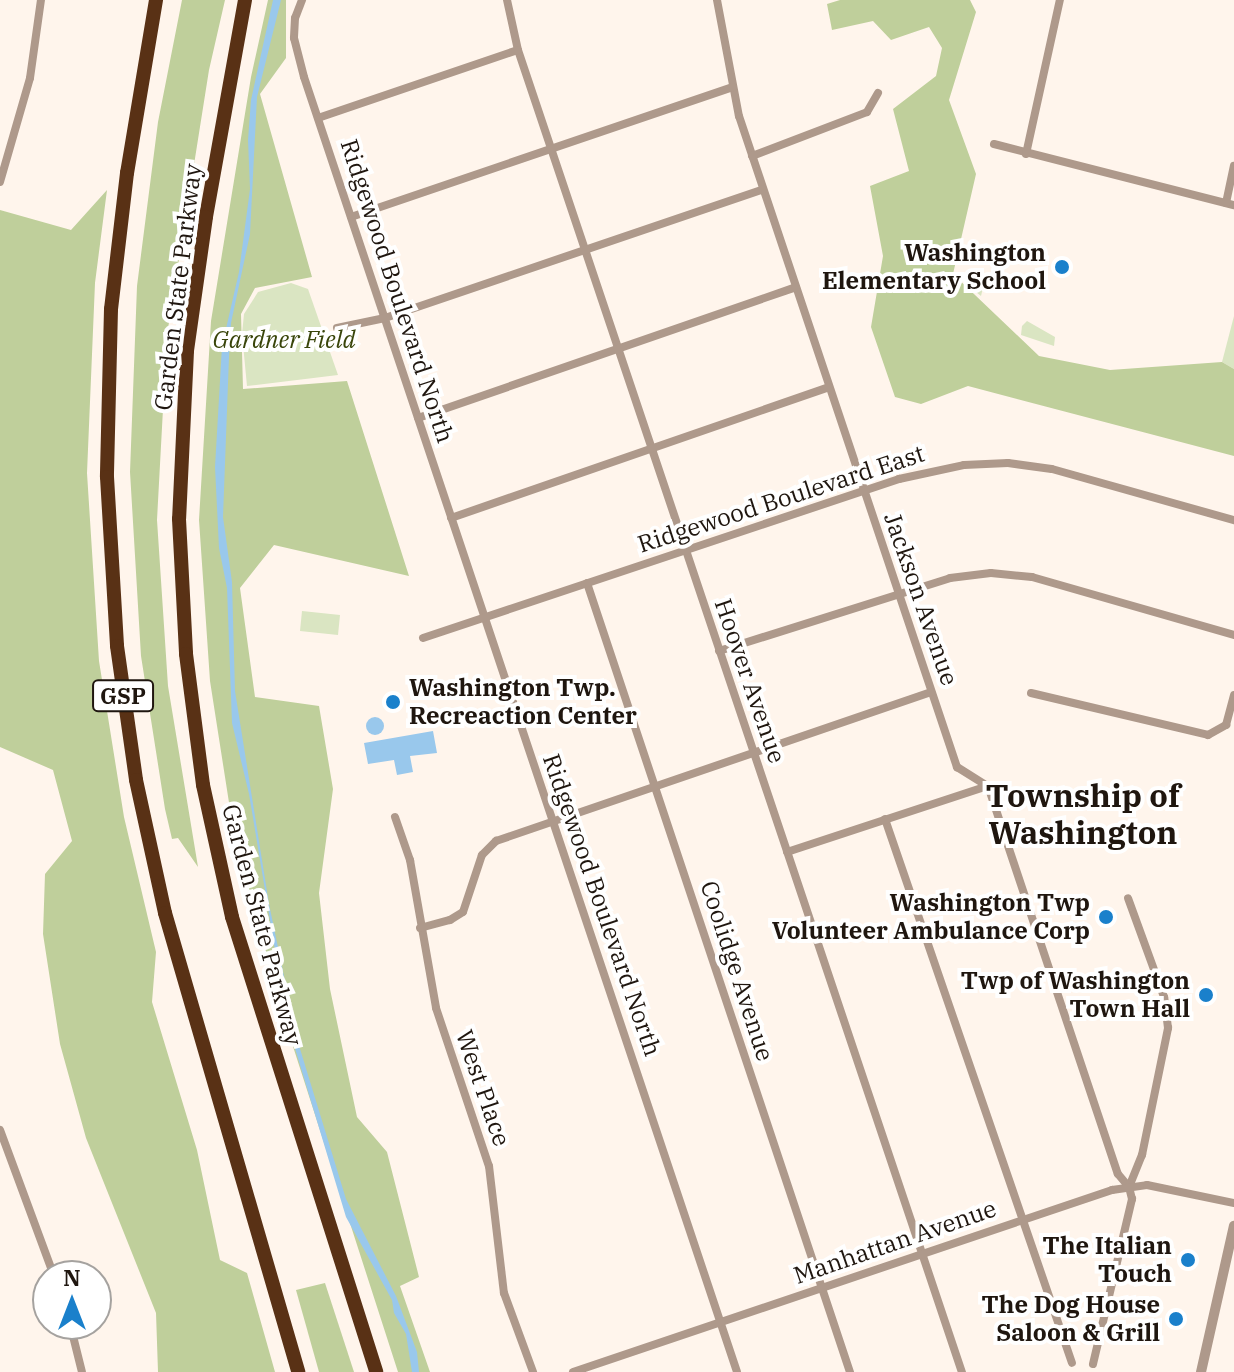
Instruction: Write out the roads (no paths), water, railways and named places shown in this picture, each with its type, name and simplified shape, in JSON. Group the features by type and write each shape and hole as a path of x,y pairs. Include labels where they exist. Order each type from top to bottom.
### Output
{"highway":[{"name":"GSP","path":"156,0 121,218 111,320 107,488 117,646 136,780 165,913 298,1372"},
{"name":"Garden State Parkway","path":"245,0 206,217 187,351 179,519 187,665 205,795 241,950 376,1372"}],"street":[{"path":"0,182 30,78 41,0"},
{"name":"Ridgewood Boulevard North","path":"302,0 295,18 294,38 308,88 737,1372"},
{"name":"Hoover Avenue","path":"507,0 518,50 962,1372"},
{"name":"Jackson Avenue","path":"717,0 732,87 752,156 931,692 957,767 988,786"},
{"path":"1026,154 1060,0"},
{"path":"318,118 518,50"},
{"path":"351,217 732,87"},
{"path":"752,156 867,112 878,93"},
{"path":"994,144 1230,204 1234,166"},
{"path":"337,328 385,318 763,189"},
{"path":"418,418 796,287"},
{"path":"451,518 829,387"},
{"name":"Ridgewood Boulevard East","path":"423,638 931,471 1008,463 1052,469 1234,520"},
{"path":"719,651 950,578 1010,574 1234,635"},
{"name":"Coolidge Avenue","path":"587,583 850,1372"},
{"path":"420,928 450,920 463,912 478,864 488,848 507,837 931,692"},
{"path":"1031,693 1208,735 1226,725 1234,695"},
{"path":"787,852 988,786 1118,1174 1129,1187 1132,1199 1093,1364"},
{"name":"West Place","path":"395,817 410,860 420,928 447,1046 489,1166 504,1293 533,1372"},
{"path":"885,819 1020,1221 1072,1363"},
{"path":"1128,898 1164,997 1168,1028 1142,1155 1129,1187"},
{"path":"0,1130 48,1260"},
{"name":"Manhattan Avenue","path":"573,1372 1129,1187 1147,1185 1234,1203"},
{"path":"1201,1372 1234,1226"},
{"path":"74,1340 82,1372"}],"water":[{"path":"273,0 281,0 257,97 250,234 231,323 229,357 223,517 232,582 235,691 269,904 297,1039 346,1199 396,1296 417,1352 419,1372 412,1372 406,1334 394,1313 392,1300 346,1217 287,1022 249,794 232,723 227,588 219,548 215,467 222,346 239,272 250,189 248,140 251,100"},
{"path":"375,717 384,726 375,735 366,726"},
{"path":"433,731 437,753 410,756 413,772 397,775 394,760 368,764 364,743"}],"place":[{"name":"Washington Elementary School","path":"1062,267"},
{"name":"Washington Twp. Recreaction Center","path":"393,702"},
{"name":"Washington Twp Volunteer Ambulance Corp","path":"1106,917"},
{"name":"Twp of Washington Town Hall","path":"1206,995"},
{"name":"The Italian Touch","path":"1188,1260"},
{"name":"The Dog House Saloon & Grill","path":"1176,1319"}],"district":[{"name":"Township of Washington","path":"1083,814"}],"park label":[{"name":"Gardner Field","path":"284,340"}]}
